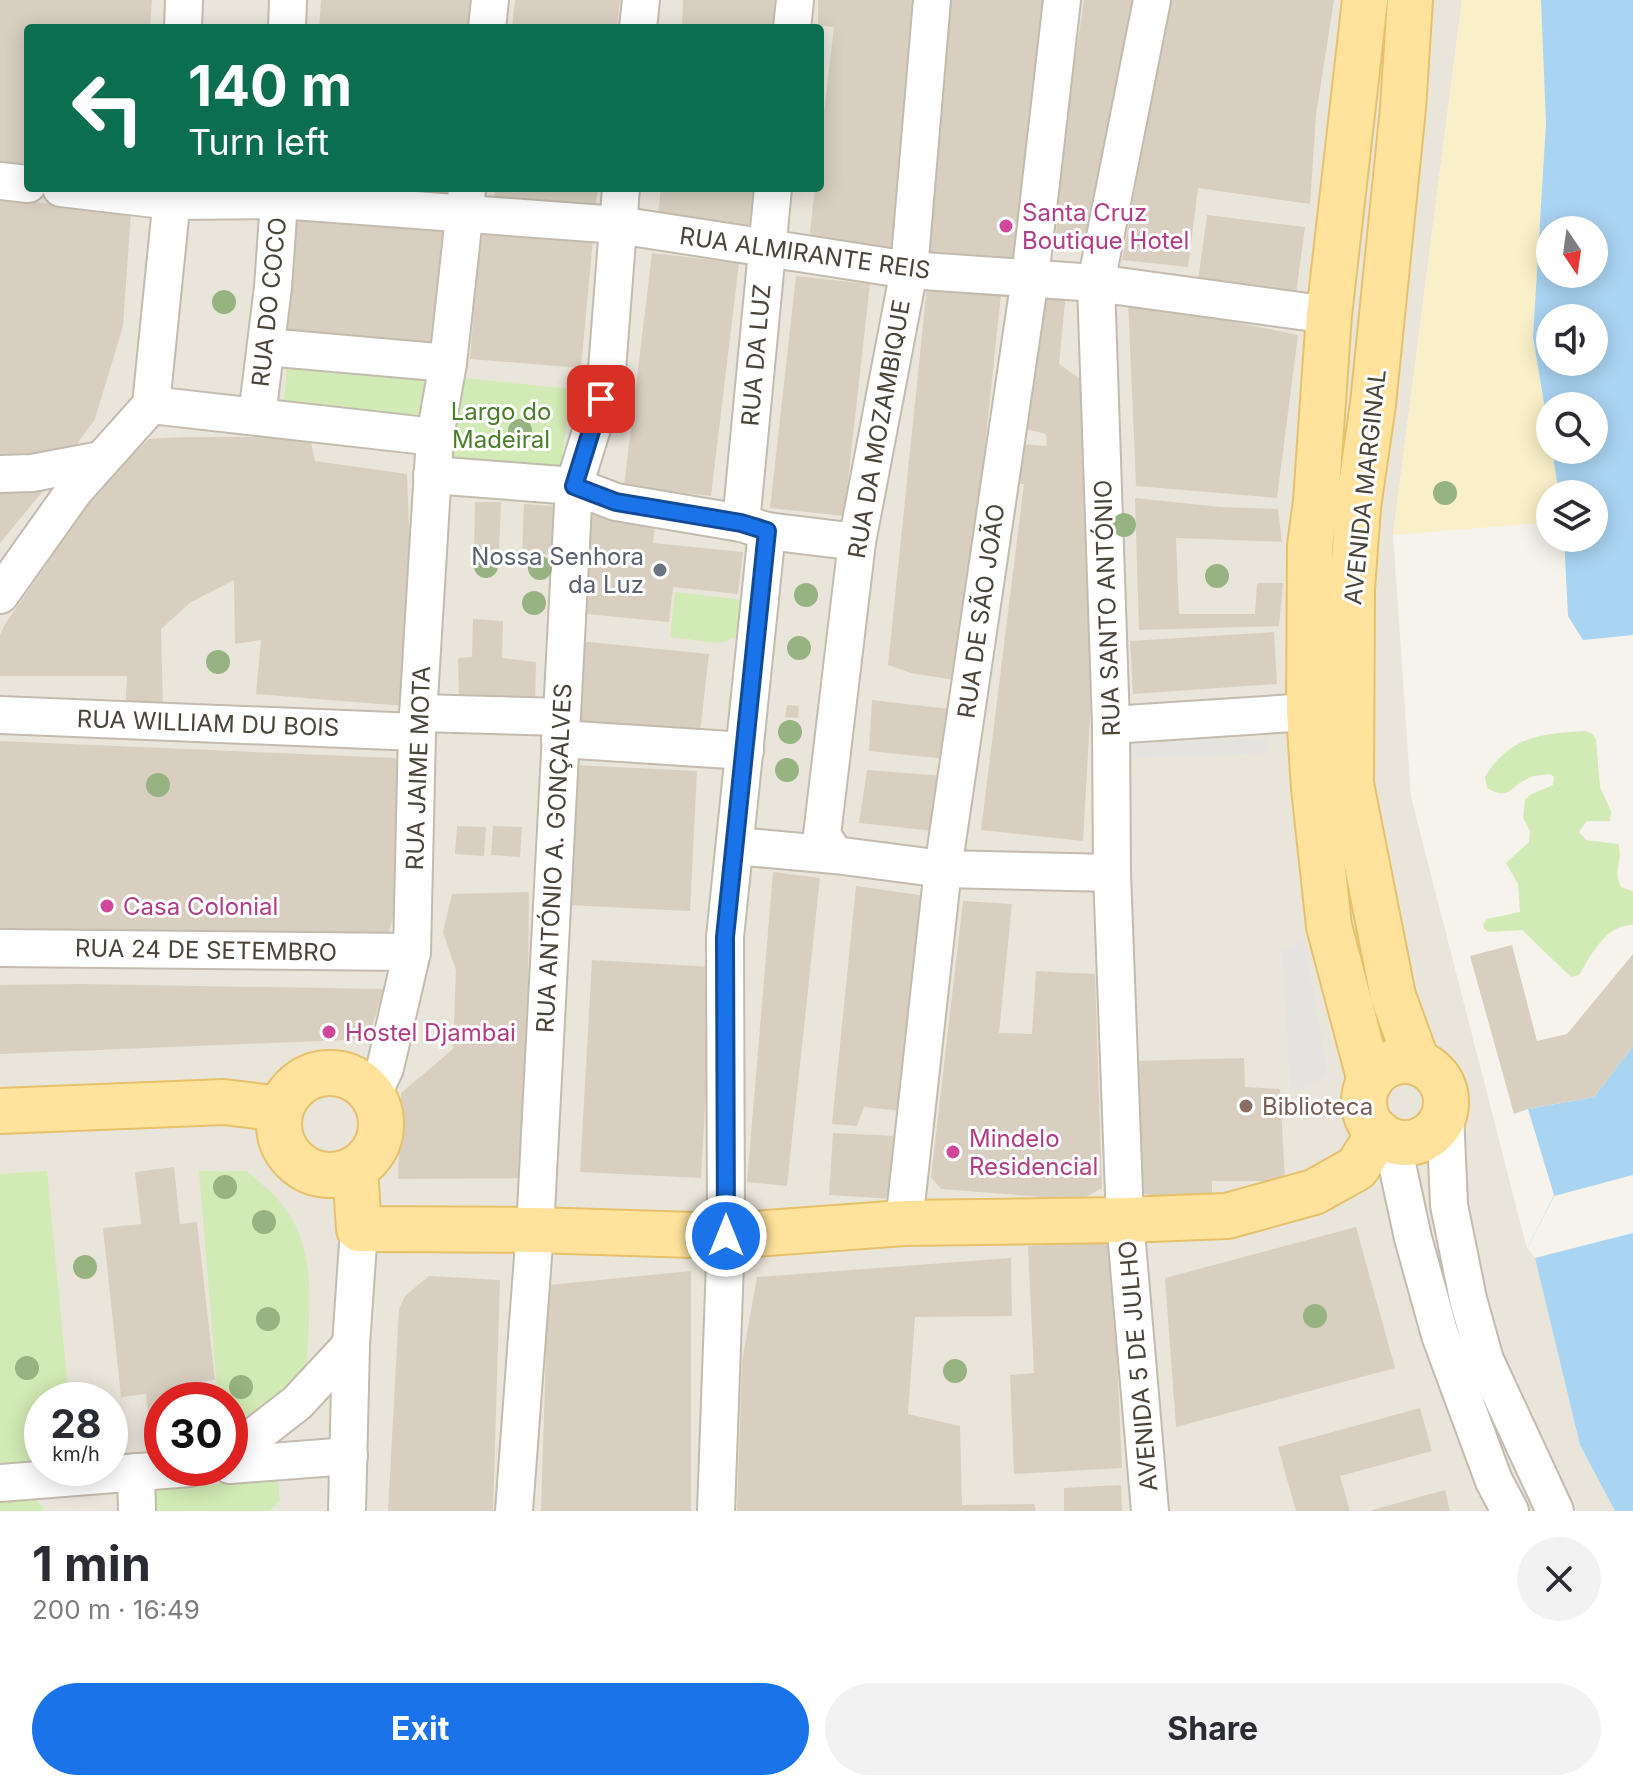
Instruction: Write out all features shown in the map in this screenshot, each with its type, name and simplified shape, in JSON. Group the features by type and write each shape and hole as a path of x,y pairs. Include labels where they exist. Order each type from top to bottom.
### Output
{"main road":[{"name":"AVENIDA MARGINAL","path":"1365,0 1329,315 1310,546 1309,712 1329,926 1370,1081"},
{"name":"AVENIDA MARGINAL","path":"1410,0 1403,108 1373,404 1358,507 1352,588 1351,784 1393,996 1417,1062"},
{"path":"1401,1061 1417,1062 1430,1069 1442,1085 1446,1094 1445,1113 1437,1128 1425,1138 1408,1143 1385,1137 1366,1115 1364,1103 1370,1081 1383,1066 1401,1061"},
{"path":"323,1074 347,1075 361,1082 373,1094 380,1110 382,1127 378,1144 369,1159 355,1170 338,1175 320,1175 304,1169 291,1157 282,1142 279,1125 281,1109 300,1082 323,1074"},
{"path":"0,1111 224,1102 281,1109"},
{"path":"355,1170 359,1229 726,1236 904,1223 1227,1216 1314,1192 1357,1168 1385,1137"}],"street":[{"path":"183,24 184,0"},
{"path":"287,24 288,0"},
{"path":"487,24 490,0"},
{"path":"638,24 641,0"},
{"path":"792,24 795,0"},
{"name":"RUA DA MOZAMBIQUE","path":"835,855 822,835 857,542 909,270 932,0"},
{"name":"RUA DE SÃO JOÃO","path":"904,1223 943,869 1030,278 1062,0"},
{"name":"RUA SANTO ANTÓNIO","path":"1125,1220 1096,283 1152,0"},
{"path":"0,181 24,184"},
{"path":"0,595 74,491 151,405 173,194 136,192"},
{"name":"RUA ANTÓNIO A. GONÇALVES","path":"514,1511 535,1230 574,486 606,383 621,192"},
{"name":"RUA DA LUZ","path":"716,1511 726,1236 725,937 745,751 766,249 773,192"},
{"name":"RUA ALMIRANTE REIS","path":"173,194 465,200 909,270 1096,283 1329,315"},
{"name":"RUA DO COCO","path":"257,416 280,194"},
{"name":"RUA JAIME MOTA","path":"373,1094 385,1068 412,952 418,722 432,475 435,437 448,363 465,200"},
{"path":"266,347 448,363"},
{"path":"151,405 435,437"},
{"path":"0,474 32,473 101,460"},
{"path":"432,475 574,486 616,502 857,542"},
{"path":"1111,725 1309,712"},
{"name":"RUA WILLIAM DU BOIS","path":"0,715 418,722 561,728 745,751"},
{"path":"735,846 943,869 1112,873"},
{"name":"RUA 24 DE SETEMBRO","path":"0,948 412,952"},
{"path":"1445,1113 1449,1205 1485,1360 1555,1511"},
{"path":"1385,1137 1440,1335 1494,1481 1510,1511"},
{"name":"AVENIDA 5 DE JULHO","path":"1125,1220 1150,1511"},
{"path":"347,1511 351,1345 359,1229"},
{"path":"248,1441 297,1403 351,1345"},
{"path":"248,1464 349,1456"},
{"path":"0,1483 144,1471"},
{"path":"136,1472 137,1511"}],"shaded area":[{"path":"0,0 1462,0 1393,535 1411,797 1527,1249 1535,1258 1580,1445 1615,1511 0,1511"},
{"path":"1267,738 1268,753 1128,759 1127,744"},
{"path":"1304,941 1328,1076 1291,1094 1282,951"}],"green space":[{"name":"Largo do Madeiral","path":"288,360 570,389 561,473 446,462 283,407"},
{"path":"675,592 751,601 747,633 720,643 670,637"},
{"path":"1585,731 1593,734 1596,740 1600,787 1611,811 1610,821 1587,821 1579,832 1586,840 1618,844 1619,881 1621,887 1633,891 1633,925 1623,926 1607,935 1579,975 1571,977 1522,930 1489,932 1483,924 1487,919 1520,912 1518,884 1506,863 1529,842 1530,831 1523,818 1525,799 1553,785 1554,777 1550,774 1531,777 1510,791 1501,793 1487,788 1485,777 1495,763 1516,745 1540,736"},
{"path":"47,1171 67,1382 24,1382 24,1463 0,1465 0,1174"},
{"path":"199,1171 247,1171 275,1197 292,1220 301,1240 309,1284 306,1375 248,1425 248,1382 217,1382"},
{"path":"248,1475 277,1476 280,1501 269,1511 134,1511 150,1486 248,1486"},
{"path":"13,1482 45,1508 41,1511 0,1511 0,1483"}],"sand":[{"path":"1462,0 1541,0 1546,123 1540,216 1536,216 1533,337 1536,376 1539,376 1542,392 1536,392 1536,464 1554,464 1557,480 1536,480 1536,523 1393,535"}],"water":[{"path":"1541,0 1633,0 1633,635 1583,640 1568,616 1565,552 1608,552 1608,480 1557,480 1554,464 1608,464 1608,392 1542,392 1540,376 1608,376 1608,304 1536,304 1536,355 1533,337 1536,288 1608,288 1608,216 1540,216 1546,123"},
{"path":"1633,1046 1633,1511 1615,1511 1580,1445 1535,1258 1527,1249 1554,1195 1528,1109 1594,1097"}],"pier":[{"path":"1633,1175 1633,1233 1535,1258 1527,1249 1554,1196"}],"building":[{"path":"0,0 152,0 150,24 24,24 24,164 0,162"},
{"path":"321,0 481,0 478,24 319,24"},
{"path":"515,0 620,0 617,24 512,24"},
{"path":"683,0 784,0 780,24 682,24"},
{"path":"818,0 916,0 893,253 809,241 815,192 824,192 824,113 834,27 818,24"},
{"path":"951,0 1045,0 1020,262 923,262"},
{"path":"1084,0 1139,0 1091,246 1056,233 1067,115"},
{"path":"1170,0 1334,0 1316,115 1310,204 1198,188 1188,267 1122,260"},
{"path":"386,192 458,192 457,203"},
{"path":"495,192 597,192 594,219 494,205"},
{"path":"661,192 755,192 750,228 657,223"},
{"path":"0,199 131,211 123,326 95,419 71,452 0,466"},
{"path":"298,213 445,230 431,351 285,335"},
{"path":"1207,215 1305,227 1296,294 1198,281"},
{"path":"480,230 593,239 581,368 470,359"},
{"path":"652,253 739,263 711,496 624,486"},
{"path":"796,276 870,284 844,516 770,508"},
{"path":"1002,285 971,579 955,680 911,673 888,665 927,286"},
{"path":"1041,289 1066,292 1059,364 1082,380 1091,701 1083,841 981,830 1024,484 1012,484 1018,444 1047,446 1046,434 1023,428"},
{"path":"1128,300 1298,335 1277,498 1136,486"},
{"path":"259,437 311,442 315,461 407,474 416,707 256,694 261,640 235,644 234,580 191,602 161,629 163,710 125,711 127,676 0,676 0,635 5,624 104,482 149,439"},
{"path":"48,485 0,543 0,486"},
{"path":"1135,498 1220,507 1278,509 1282,542 1176,538 1179,614 1255,614 1257,583 1283,583 1279,626 1139,630"},
{"path":"475,502 501,502 499,550 474,549"},
{"path":"524,504 555,506 552,555 522,553"},
{"name":"Nossa Senhora da Luz","path":"586,511 656,518 653,543 743,552 738,594 673,587 669,622 575,613"},
{"path":"473,619 503,621 502,658 536,662 535,705 459,701 458,658 472,657"},
{"path":"1274,632 1277,684 1133,694 1130,641"},
{"path":"579,641 709,654 700,733 574,723"},
{"path":"872,700 950,709 947,759 869,751"},
{"path":"787,705 799,706 798,718 785,717"},
{"path":"0,741 395,758 406,773 398,902 386,941 0,935"},
{"path":"573,765 697,771 690,911 566,905"},
{"path":"867,770 944,776 934,831 859,823"},
{"path":"457,826 486,827 484,856 455,854"},
{"path":"493,826 522,827 520,857 491,855"},
{"path":"773,872 820,878 787,1186 747,1182"},
{"path":"856,886 933,897 901,1111 864,1107 857,1126 832,1124"},
{"path":"529,892 526,1178 398,1179 401,1093 453,1049 456,970 443,932 452,894"},
{"path":"963,901 1012,904 999,1033 1032,1034 1036,971 1095,974 1102,1188 1080,1200 941,1189 931,1177"},
{"path":"1512,945 1537,1041 1567,1034 1633,954 1633,1046 1594,1097 1514,1114 1470,956"},
{"path":"592,960 713,967 701,1178 580,1172"},
{"path":"0,985 384,989 368,1039 0,1054"},
{"path":"1244,1058 1245,1087 1280,1089 1285,1181 1212,1181 1212,1199 1140,1194 1134,1061"},
{"path":"833,1133 897,1136 894,1199 829,1195"},
{"path":"174,1167 180,1224 197,1222 215,1380 144,1382 144,1394 128,1396 128,1382 119,1382 103,1228 141,1224 135,1172"},
{"path":"1356,1227 1395,1368 1176,1427 1165,1278"},
{"path":"1112,1242 1122,1468 1014,1474 1010,1375 1034,1373 1028,1246"},
{"path":"1011,1258 1012,1316 915,1317 908,1414 960,1426 962,1505 1034,1504 1036,1511 737,1511 742,1361 757,1277"},
{"path":"691,1271 691,1511 541,1511 548,1285"},
{"path":"429,1276 500,1280 493,1511 388,1511 399,1309 405,1296"},
{"path":"1420,1408 1432,1451 1340,1476 1350,1511 1296,1511 1278,1447"},
{"path":"1121,1485 1122,1511 1064,1511 1064,1488"},
{"path":"1445,1490 1450,1511 1372,1511 1372,1510"}],"place":[{"name":"Santa Cruz Boutique Hotel","path":"1006,226"},
{"name":"Nossa Senhora da Luz","path":"660,570"},
{"name":"Casa Colonial","path":"107,906"},
{"name":"Hostel Djambai","path":"329,1032"},
{"name":"Biblioteca","path":"1246,1106"},
{"name":"Mindelo Residencial","path":"953,1152"}],"route":[{"path":"601,399 574,486 616,502 741,523 767,531 725,937 726,1236"}]}
